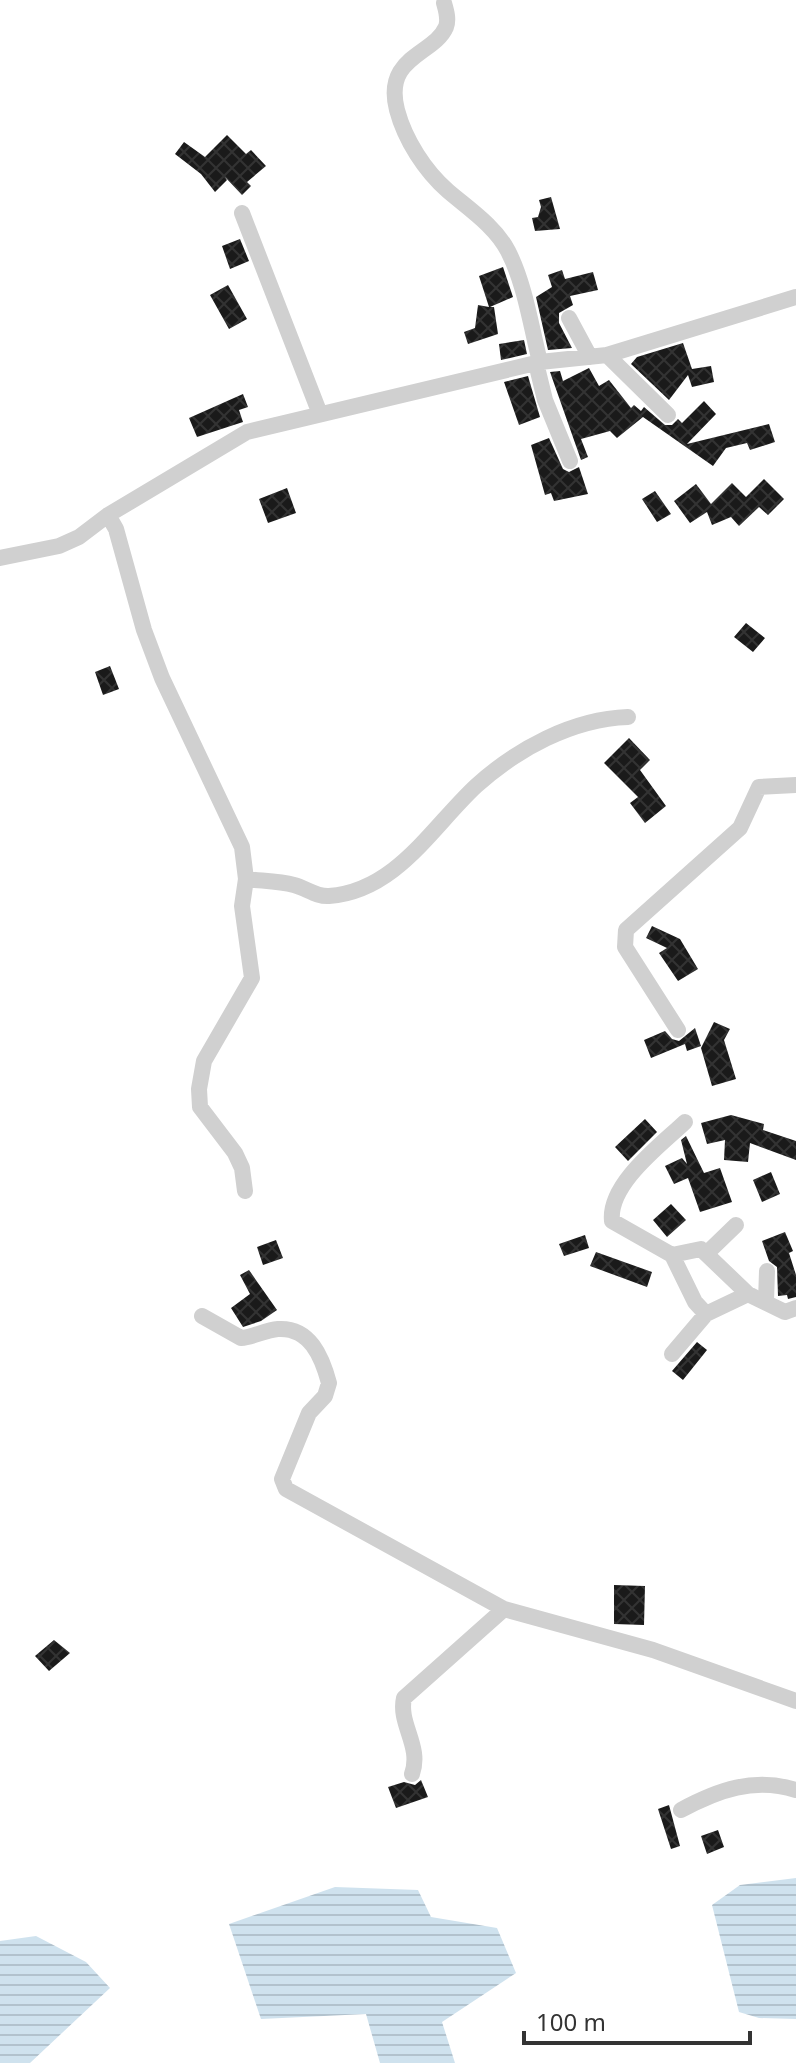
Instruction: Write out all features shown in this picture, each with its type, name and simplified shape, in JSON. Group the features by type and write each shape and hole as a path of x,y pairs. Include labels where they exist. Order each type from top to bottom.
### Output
{"street":[{"path":"444,3 447,16 445,29 407,61 399,77 395,96 397,110 426,170 488,224 508,251 545,400 570,461"},
{"path":"242,213 320,414"},
{"path":"0,558 59,546 79,537 108,515 247,432 538,363 598,356 796,297"},
{"path":"569,318 598,356 668,415"},
{"path":"108,515 116,529 144,630 162,678 242,847 246,879 242,906 252,978 204,1061 199,1089 200,1107 235,1153 242,1168 245,1191"},
{"path":"246,879 292,884 326,897 394,872 477,786 523,751 598,719 628,717"},
{"path":"678,1030 625,947 626,930 740,828 759,787 796,785"},
{"path":"685,1122 628,1177 611,1211 615,1225 672,1255 695,1302 706,1314"},
{"path":"706,1254 736,1225"},
{"path":"672,1255 697,1248 748,1294 785,1312 796,1308"},
{"path":"766,1301 767,1271"},
{"path":"672,1354 706,1314 748,1294"},
{"path":"202,1316 241,1338 281,1329 305,1335 314,1345 329,1383 325,1396 309,1413 282,1479 286,1489 504,1609 653,1650 796,1701"},
{"path":"412,1774 416,1753 402,1712 404,1698 504,1609"},
{"path":"681,1810 722,1790 743,1785 777,1785 796,1790"}],"water":[{"path":"796,1878 796,2019 759,2018 739,2012 712,1905 740,1885"},
{"path":"335,1887 418,1890 431,1917 497,1928 516,1973 442,2022 455,2063 380,2063 366,2014 261,2019 229,1924"},
{"path":"36,1936 86,1962 110,1988 30,2063 0,2063 0,1941"}],"building":[{"path":"227,135 246,154 251,150 266,166 247,182 251,186 242,195 225,177 227,180 215,192 201,174 175,154 184,142 205,157"},
{"path":"551,197 560,229 535,231 532,218 538,217 541,207 539,200"},
{"path":"240,239 249,261 230,269 222,246"},
{"path":"503,267 513,297 490,307 494,307 498,334 468,344 464,332 475,328 478,305 489,307 479,276"},
{"path":"562,270 565,279 593,272 598,290 570,296 573,305 559,313 559,323 572,348 548,350 536,297 552,287 548,275"},
{"path":"228,285 247,319 229,329 210,295"},
{"path":"524,340 527,354 501,360 499,344"},
{"path":"683,343 692,369 711,366 714,382 692,387 688,375 669,400 631,364 637,357"},
{"path":"589,368 599,386 609,380 631,408 634,405 641,411 644,407 665,425 672,425 678,419 682,423 704,401 716,414 687,444 769,424 775,442 750,450 747,443 726,448 713,466 643,417 617,438 610,431 581,439 588,457 581,460 550,372 560,371 563,381"},
{"path":"528,376 540,417 519,425 504,382"},
{"path":"243,394 248,407 239,410 243,422 197,437 189,418"},
{"path":"549,438 563,469 569,472 579,467 588,494 554,501 551,493 545,495 531,445"},
{"path":"764,479 784,499 768,515 759,507 739,526 731,517 712,525 707,512 690,523 674,501 696,484 711,504 732,483 746,497"},
{"path":"287,488 296,513 268,523 259,499"},
{"path":"655,491 671,514 657,522 642,499"},
{"path":"746,623 765,638 753,652 734,637"},
{"path":"110,666 119,689 103,695 95,672"},
{"path":"629,738 650,760 640,770 666,806 645,823 630,803 638,797 604,763"},
{"path":"652,926 680,939 698,969 678,981 659,953 667,948 646,938"},
{"path":"714,1022 730,1029 724,1040 736,1079 712,1086 701,1048"},
{"path":"695,1028 701,1046 687,1051 685,1044 651,1058 644,1040 665,1031 672,1039 679,1041"},
{"path":"731,1115 764,1124 763,1130 796,1141 796,1160 750,1143 748,1162 724,1160 725,1140 707,1144 701,1123"},
{"path":"645,1119 657,1132 628,1161 615,1147"},
{"path":"686,1136 704,1173 720,1168 732,1202 700,1212 688,1178 674,1184 665,1166 682,1158 687,1164 681,1140"},
{"path":"771,1172 780,1194 762,1202 753,1180"},
{"path":"671,1204 686,1220 667,1237 653,1220"},
{"path":"785,1232 793,1251 789,1253 796,1275 796,1297 788,1299 787,1295 778,1296 777,1267 769,1261 762,1241"},
{"path":"585,1235 589,1248 564,1256 559,1244"},
{"path":"276,1240 283,1258 263,1265 257,1247"},
{"path":"596,1252 652,1272 647,1287 590,1266"},
{"path":"249,1270 277,1310 261,1321 243,1327 231,1308 250,1294 240,1275"},
{"path":"697,1342 707,1350 683,1380 672,1371"},
{"path":"614,1585 645,1586 644,1625 614,1624"},
{"path":"54,1640 70,1653 49,1671 35,1656"},
{"path":"421,1780 428,1797 396,1808 388,1787 404,1782 415,1785"},
{"path":"669,1805 680,1846 671,1849 658,1809"},
{"path":"718,1830 724,1847 707,1854 701,1836"}]}
